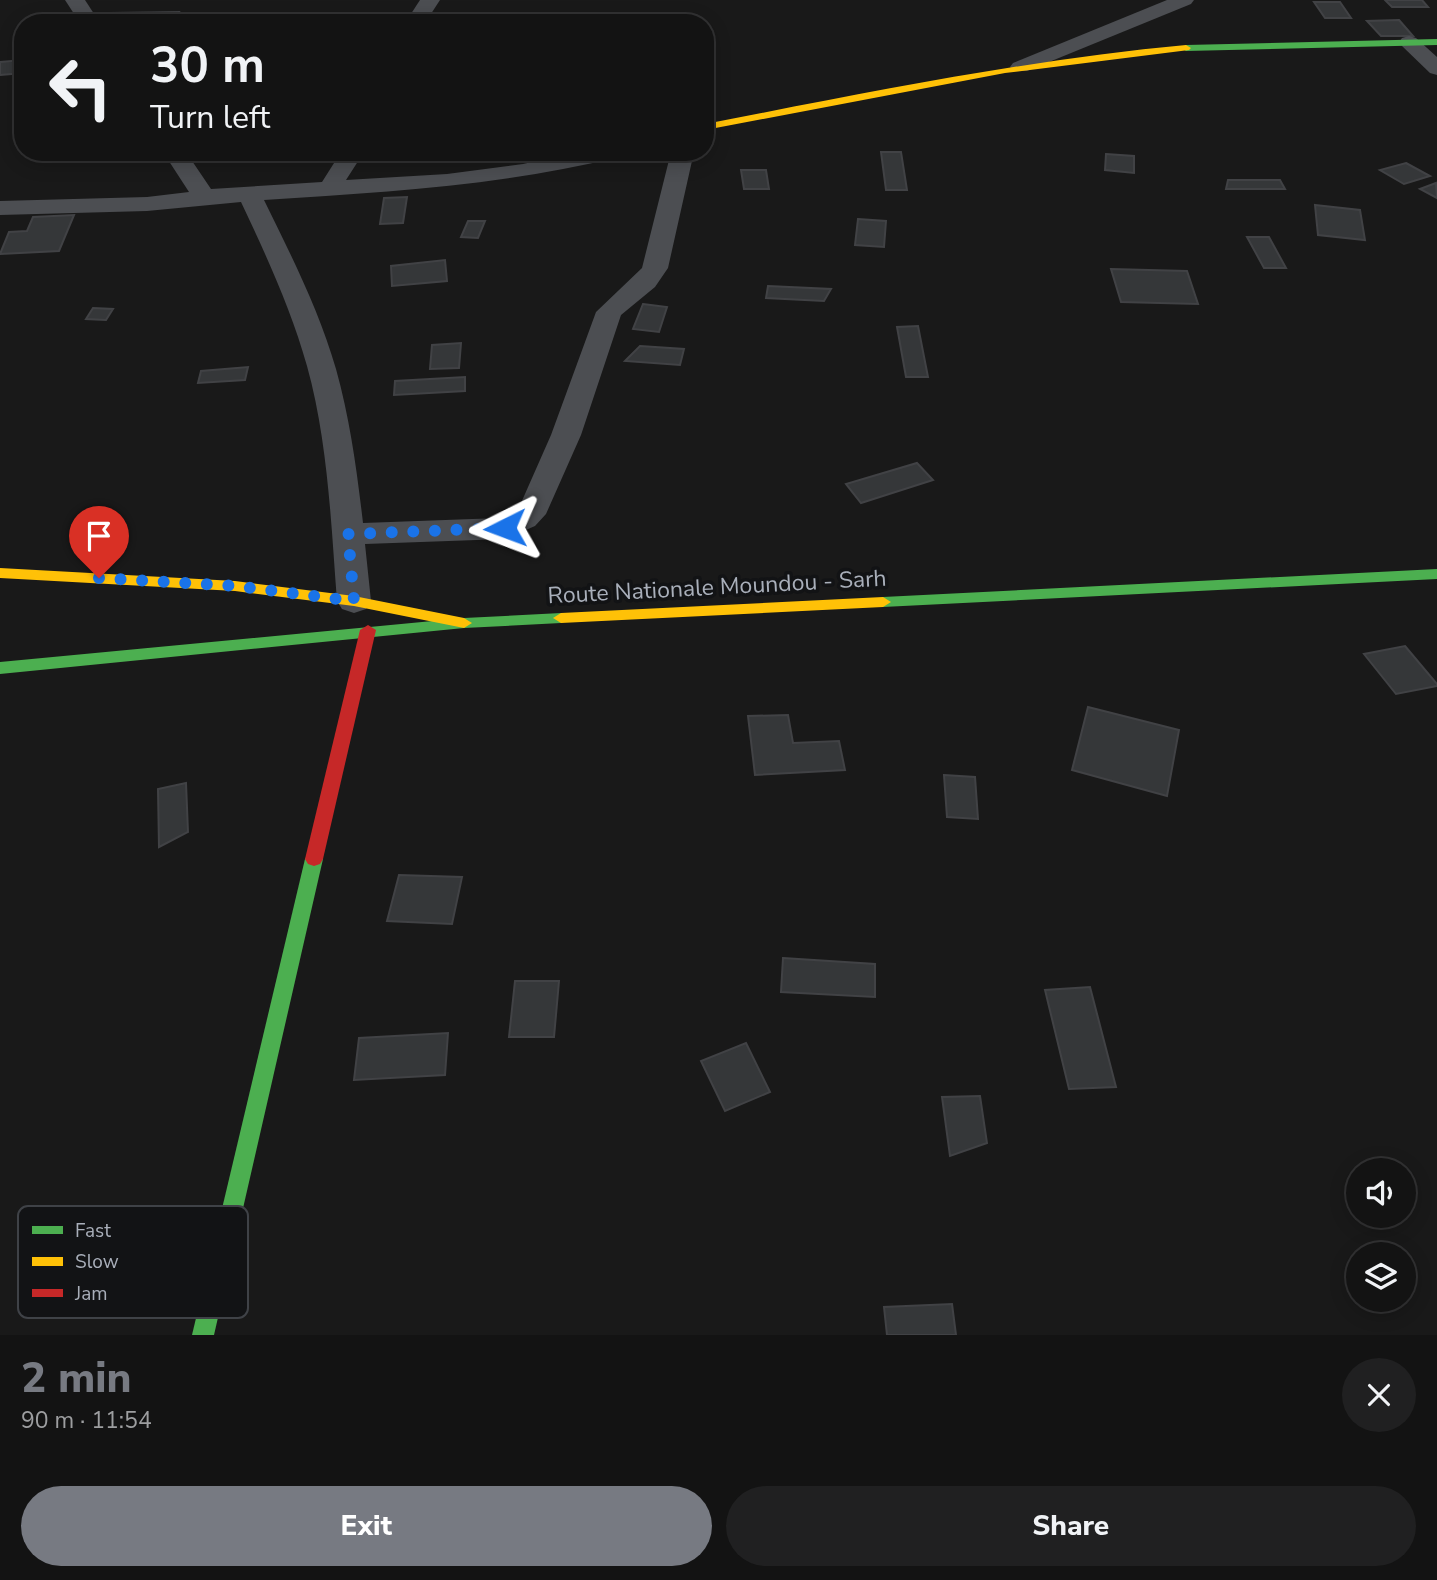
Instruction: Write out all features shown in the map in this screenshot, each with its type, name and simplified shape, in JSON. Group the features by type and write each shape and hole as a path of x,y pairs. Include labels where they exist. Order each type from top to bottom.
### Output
{"main road":[{"path":"714,125 1020,67 1123,53 1193,48 1437,42"},
{"path":"0,573 235,586 354,601 464,623"},
{"name":"Route Nationale Moundou - Sarh","path":"0,668 464,623 1437,573"},
{"path":"233,1206 368,631"}],"street":[{"path":"1020,67 1184,0"},
{"path":"1409,42 1437,69"},
{"path":"180,161 204,197"},
{"path":"330,189 347,161"},
{"path":"0,208 148,204 204,197 447,181 523,171 569,161"},
{"path":"348,534 505,528 524,519 535,507 566,435 609,312 646,281 655,268 681,161"},
{"path":"250,194 290,279 321,368 331,414 348,534 354,601"}],"building":[{"path":"1385,0 1422,0 1428,7 1392,7"},
{"path":"1314,2 1340,2 1351,18 1325,18"},
{"path":"179,12 178,14 109,13"},
{"path":"1399,20 1413,36 1381,36 1367,21"},
{"path":"14,61 14,74 0,75 0,62"},
{"path":"881,152 901,152 907,190 886,190"},
{"path":"1106,154 1134,156 1134,173 1105,170"},
{"path":"1406,163 1430,176 1404,184 1380,170"},
{"path":"741,170 766,170 769,189 744,189"},
{"path":"1228,180 1280,180 1285,189 1226,189"},
{"path":"1436,183 1437,198 1420,189"},
{"path":"407,197 403,223 380,224 384,198"},
{"path":"1315,205 1360,210 1365,240 1318,235"},
{"path":"74,215 59,251 0,254 9,232 27,231 33,217"},
{"path":"858,219 886,221 884,247 855,245"},
{"path":"468,221 485,221 478,238 461,237"},
{"path":"1247,237 1269,237 1286,268 1264,268"},
{"path":"445,260 447,281 392,286 391,266"},
{"path":"1111,269 1187,271 1198,304 1121,302"},
{"path":"768,286 831,289 824,301 766,298"},
{"path":"643,304 667,307 659,332 633,329"},
{"path":"93,308 113,309 106,320 86,319"},
{"path":"918,326 928,377 906,377 897,327"},
{"path":"461,343 459,368 430,369 432,345"},
{"path":"640,346 684,349 680,365 625,361"},
{"path":"248,367 245,380 198,383 201,371"},
{"path":"465,377 465,391 394,395 395,381"},
{"path":"917,463 933,480 861,503 846,484"},
{"path":"1405,646 1437,686 1396,694 1364,654"},
{"path":"1088,707 1179,730 1167,796 1072,770"},
{"path":"788,715 793,743 839,741 845,770 755,775 748,716"},
{"path":"944,775 975,777 978,819 947,817"},
{"path":"186,783 188,832 159,847 158,789"},
{"path":"399,875 462,877 452,924 387,921"},
{"path":"783,958 875,964 875,997 781,992"},
{"path":"515,981 559,981 554,1037 509,1037"},
{"path":"1090,987 1116,1087 1069,1089 1045,990"},
{"path":"448,1033 445,1075 354,1080 359,1038"},
{"path":"746,1043 770,1092 725,1111 701,1061"},
{"path":"980,1096 987,1143 950,1156 942,1097"},
{"path":"952,1304 956,1335 887,1335 884,1307"}],"traffic: fast":[{"path":"1186,48 1437,42"},
{"path":"883,602 1437,574"},
{"path":"0,668 464,623 561,618"},
{"path":"233,1206 314,859"},
{"path":"203,1335 207,1318"}],"traffic: slow":[{"path":"714,125 1005,70 1186,48"},
{"path":"0,573 235,586 354,601 464,623"},
{"path":"561,618 883,602"}],"traffic: jam":[{"path":"314,859 368,630"}],"route":[{"path":"99,578 235,586 354,601 348,534 505,528"}]}
